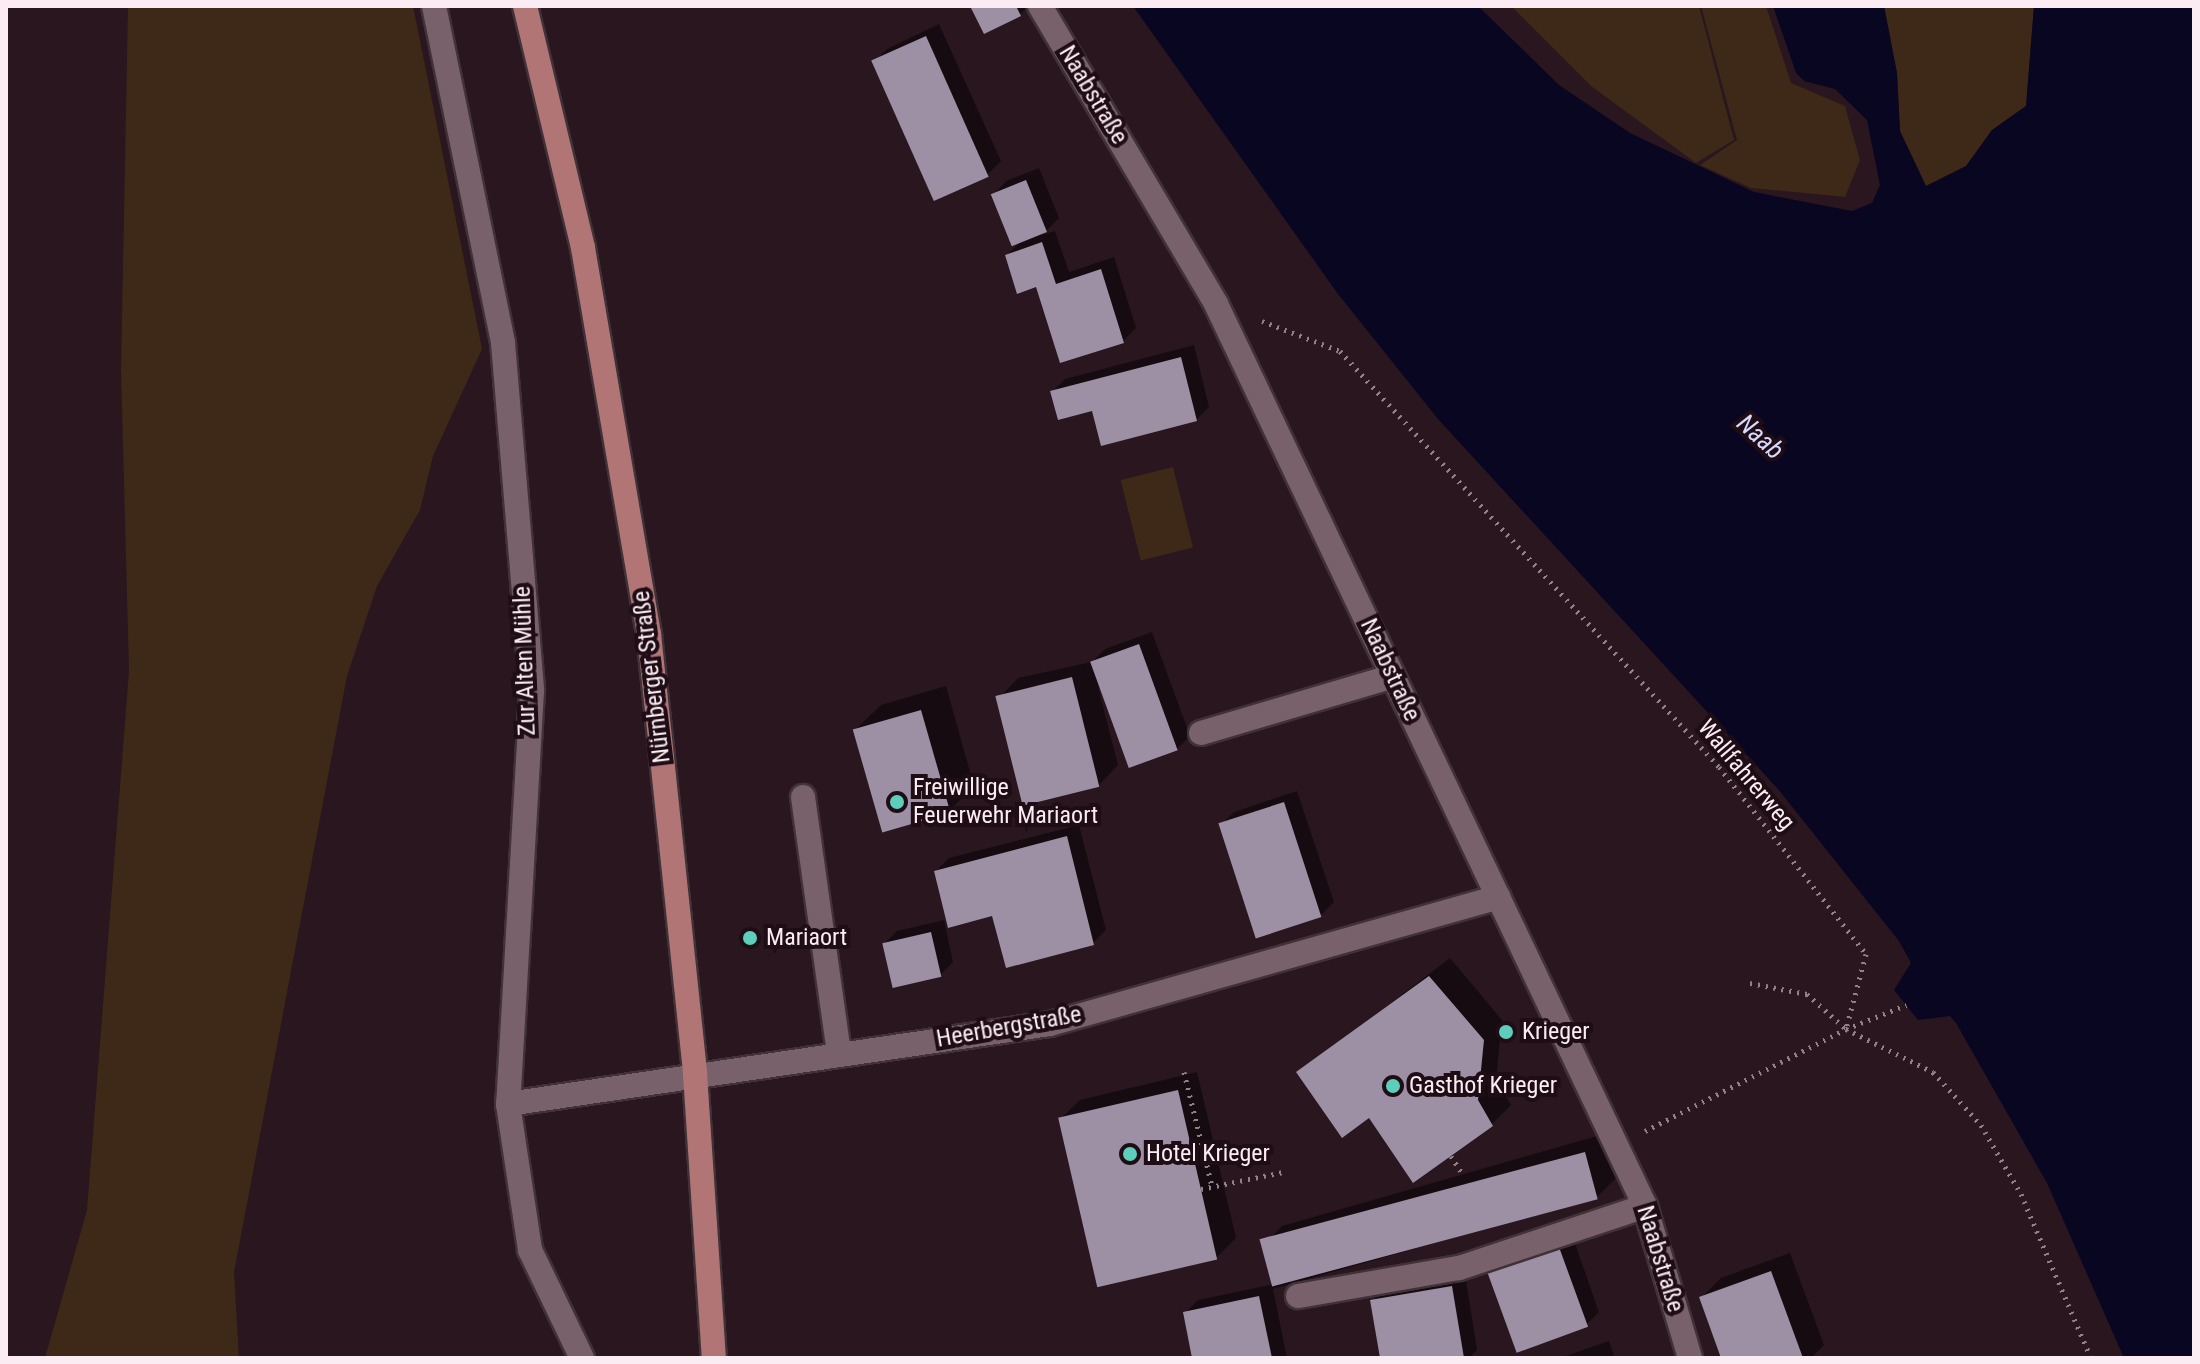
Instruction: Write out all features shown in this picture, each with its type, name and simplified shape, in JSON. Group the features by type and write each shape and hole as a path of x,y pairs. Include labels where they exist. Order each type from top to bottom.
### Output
{"main road":[{"name":"Nürnberger Straße","path":"525,6 583,248 649,634 695,1074 714,1358"}],"street":[{"name":"Zur Alten Mühle","path":"434,6 503,343 532,691 508,1104 530,1250 582,1358"},
{"name":"Naabstraße","path":"1040,6 1216,304 1645,1206 1690,1358"},
{"path":"1201,733 1393,676"},
{"path":"803,797 839,1054"},
{"name":"Heerbergstraße","path":"508,1104 1050,1024 1498,897"},
{"path":"1298,1296 1459,1268 1645,1206"}],"path":[{"name":"Wallfahrerweg","path":"1216,304 1340,351 1719,767 1866,954 1846,1029"},
{"path":"1750,983 1807,994 1846,1029 1933,1072 1981,1125 2021,1194 2091,1358"},
{"path":"1616,1146 1846,1029 1906,1005"},
{"path":"1184,1072 1212,1186"},
{"path":"1451,1156 1462,1173"},
{"path":"1201,1189 1283,1172"}],"shaded area":[{"path":"128,6 413,6 482,349 433,456 420,510 377,586 347,676 234,1272 239,1358 45,1358 87,1210 129,671 121,370"},
{"path":"1511,6 1699,6 1734,140 1696,163 1591,86"},
{"path":"1701,6 1766,6 1791,83 1845,106 1860,160 1845,197 1751,188 1700,165 1737,140"},
{"path":"1884,6 2034,6 2026,106 1992,130 1966,166 1926,186 1900,131 1897,73"},
{"path":"1173,467 1193,548 1141,561 1121,480"}],"water":[{"name":"Naab","path":"1133,6 1478,6 1559,85 1630,133 1754,192 1852,211 1872,203 1880,185 1867,120 1835,89 1804,81 1796,73 1773,6 1884,6 1897,73 1900,131 1926,186 1966,166 1992,130 2026,106 2034,6 2194,6 2194,1358 2124,1358 2047,1183 1956,1023 1950,1016 1918,1020 1894,990 1911,963 1899,941 1778,789 1438,419 1338,294"}],"building":[{"path":"970,6 1016,6 1021,16 984,34"},
{"path":"926,36 989,177 934,201 871,60"},
{"path":"1026,180 1047,232 1012,246 991,194"},
{"path":"1042,242 1056,284 1101,269 1124,343 1060,363 1036,287 1017,294 1005,255"},
{"path":"1181,357 1197,421 1101,446 1092,411 1058,420 1050,391"},
{"path":"1139,644 1178,750 1129,768 1090,662"},
{"path":"1072,677 1099,787 1023,806 995,696"},
{"name":"Freiwillige Feuerwehr Mariaort","path":"921,710 950,813 882,832 853,730"},
{"path":"1284,802 1321,917 1256,938 1218,823"},
{"path":"1067,836 1094,945 1006,968 992,916 948,928 934,871"},
{"path":"931,932 941,977 893,988 882,943"},
{"name":"Gasthof Krieger","path":"1429,976 1484,1040 1478,1100 1493,1126 1413,1183 1369,1118 1342,1138 1296,1072"},
{"name":"Hotel Krieger","path":"1178,1090 1217,1260 1097,1287 1058,1118"},
{"path":"1585,1152 1598,1199 1272,1287 1259,1239"},
{"path":"1559,1247 1588,1327 1517,1353 1488,1273"},
{"path":"1771,1271 1803,1358 1721,1358 1699,1297"},
{"path":"1452,1286 1464,1358 1380,1358 1370,1300"},
{"path":"1259,1296 1272,1358 1192,1358 1183,1312"}],"place":[{"name":"Freiwillige Feuerwehr Mariaort","path":"897,802"},
{"name":"Mariaort","path":"750,938"},
{"name":"Krieger","path":"1506,1032"},
{"name":"Gasthof Krieger","path":"1393,1086"},
{"name":"Hotel Krieger","path":"1130,1154"}]}
